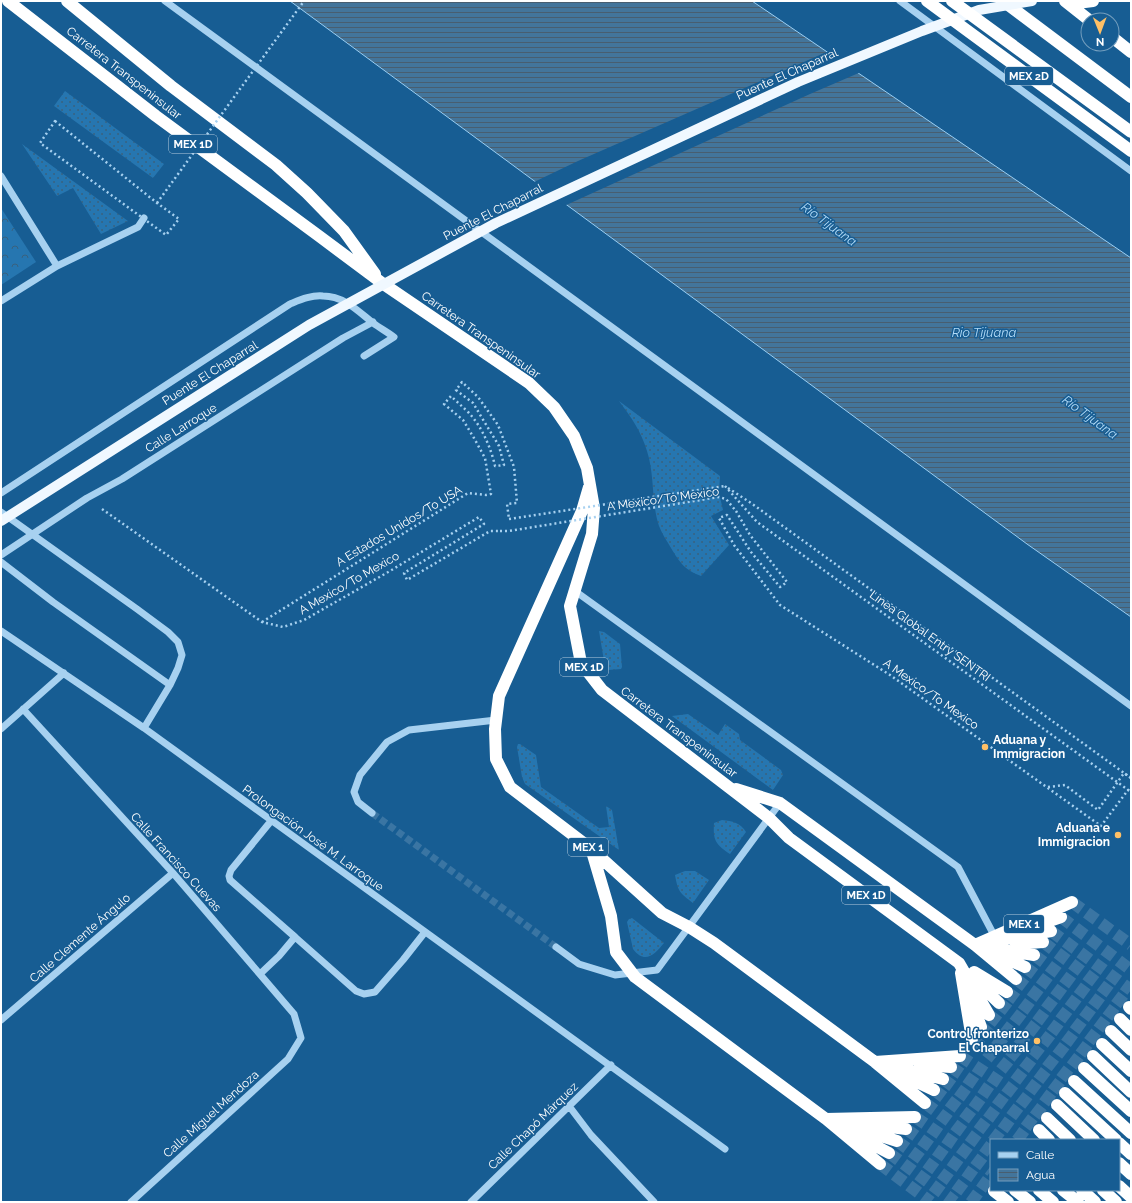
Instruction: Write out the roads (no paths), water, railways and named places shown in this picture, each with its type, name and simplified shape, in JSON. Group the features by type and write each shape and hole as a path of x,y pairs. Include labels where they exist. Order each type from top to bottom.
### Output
{"highway":[{"name":"Carretera Transpeninsular","path":"8,1 156,116 382,283 529,382 554,407 574,436 587,468 594,508 592,534 570,606 580,663 602,690 769,818 789,838 959,964 990,1016"},
{"path":"67,1 171,86 276,165 307,193 344,231 382,283"},
{"name":"MEX 2D","path":"927,1 1131,151"},
{"name":"MEX 2D","path":"952,1 1131,132"},
{"path":"1003,1 1131,97"},
{"path":"1067,3 1093,1"},
{"path":"1067,3 1080,13"},
{"path":"1120,43 1131,52"},
{"name":"MEX 1","path":"590,484 582,511 499,696 496,720 496,759 510,787 590,848 662,913 689,927 714,943 875,1062 925,1103"},
{"name":"MEX 1","path":"728,786 780,803 975,945 1016,979"},
{"name":"MEX 1","path":"590,848 610,916 616,952 635,977 826,1119 880,1164"},
{"name":"MEX 1","path":"999,945 1072,902"},
{"name":"MEX 1","path":"999,945 1061,918"},
{"name":"MEX 1","path":"975,945 999,945 1051,931"},
{"name":"MEX 1","path":"975,945 1043,942"},
{"name":"MEX 1","path":"999,945 1034,955"},
{"name":"MEX 1","path":"999,945 1025,967"},
{"path":"959,964 1007,992"},
{"path":"959,964 998,1003"},
{"path":"959,964 981,1027"},
{"path":"959,964 972,1038"},
{"path":"1120,1019 1131,1030"},
{"path":"1111,1031 1131,1050"},
{"path":"1102,1044 1131,1071"},
{"path":"875,1062 960,1056"},
{"path":"1093,1056 1131,1092"},
{"path":"875,1062 951,1067"},
{"name":"MEX 1","path":"875,1062 943,1079"},
{"name":"MEX 1","path":"875,1062 934,1090"},
{"path":"1084,1068 1131,1111"},
{"path":"1074,1081 1131,1133"},
{"path":"1065,1093 1115,1139"},
{"path":"1057,1105 1093,1139"},
{"path":"826,1119 915,1117"},
{"path":"1047,1118 1069,1139"},
{"name":"MEX 1","path":"826,1119 906,1129"},
{"name":"MEX 1","path":"826,1119 897,1141"},
{"name":"MEX 1","path":"826,1119 889,1153"},
{"path":"1039,1130 1048,1139"},
{"path":"1120,1144 1131,1154"},
{"path":"1120,1164 1131,1174"},
{"path":"1120,1187 1131,1198"},
{"path":"994,1191 1008,1202"},
{"path":"1016,1191 1030,1202"},
{"path":"1040,1191 1053,1202"},
{"path":"1064,1191 1078,1202"},
{"path":"1083,1191 1095,1202"},
{"path":"1104,1191 1116,1202"}],"main road":[{"name":"Puente El Chaparral","path":"1,521 310,325 496,223 798,82 922,31 979,10 1032,1"}],"street":[{"path":"166,1 1131,706"},
{"path":"900,1 1131,171"},
{"path":"1,176 57,266"},
{"path":"1,302 57,266 138,227 144,218"},
{"path":"1,493 290,304 307,298 323,296 337,298 354,306 394,337 364,356"},
{"name":"Calle Larroque","path":"1,555 87,498 122,478 343,338 373,322"},
{"path":"1,512 150,618 178,642 182,655 178,668 170,685 144,728"},
{"path":"1,562 53,602 170,685"},
{"path":"575,591 958,867 1016,979"},
{"name":"Prolongación José M. Larroque","path":"1,631 144,728 725,1149"},
{"path":"1,729 64,673"},
{"name":"Calle Francisco Cuevas","path":"23,709 172,873 294,1014 301,1038"},
{"path":"372,813 358,802 354,792 360,775 387,742 409,730 496,720"},
{"path":"556,947 579,964 615,975 657,970 780,803"},
{"path":"271,821 231,870 229,876 230,880 356,991 364,994 374,992 425,932"},
{"name":"Calle Clemente Ángulo","path":"1,1020 172,873"},
{"path":"260,974 279,956 295,937"},
{"name":"Calle Miguel Mendoza","path":"131,1202 288,1059 301,1038"},
{"name":"Calle Chapó Márquez","path":"471,1202 611,1065"},
{"path":"569,1106 591,1134 654,1202"}],"water":[{"name":"Rio Tijuana","path":"290,1 752,1 1131,258 1131,617 1027,544"}],"tunnel":[{"path":"372,813 556,947"},
{"path":"1072,902 1131,945"},
{"path":"1061,917 1131,970"},
{"path":"1051,931 1131,990"},
{"path":"1043,942 1129,1007"},
{"path":"1034,955 1120,1019"},
{"path":"1025,967 1111,1031"},
{"path":"1016,979 1102,1044"},
{"path":"1007,992 1093,1056"},
{"path":"999,1003 1084,1068"},
{"path":"989,1015 1074,1081"},
{"path":"981,1027 1065,1093"},
{"path":"972,1039 1057,1105"},
{"path":"960,1056 1004,1085 1047,1118"},
{"path":"951,1067 995,1097 1039,1130"},
{"path":"943,1079 1026,1139"},
{"path":"934,1090 1000,1139"},
{"path":"925,1103 990,1151"},
{"path":"915,1117 990,1170"},
{"path":"906,1129 990,1188"},
{"path":"897,1141 980,1202"},
{"path":"889,1153 955,1202"},
{"path":"880,1164 931,1202"}],"place":[{"name":"Aduana y Immigracion","path":"985,747"},
{"name":"Aduana e Immigracion","path":"1118,835"},
{"name":"Control fronterizo El Chaparral","path":"1037,1041"}],"water label":[{"name":"Río Tijuana","path":"829,224"},
{"name":"Río Tijuana","path":"1090,417"}]}
